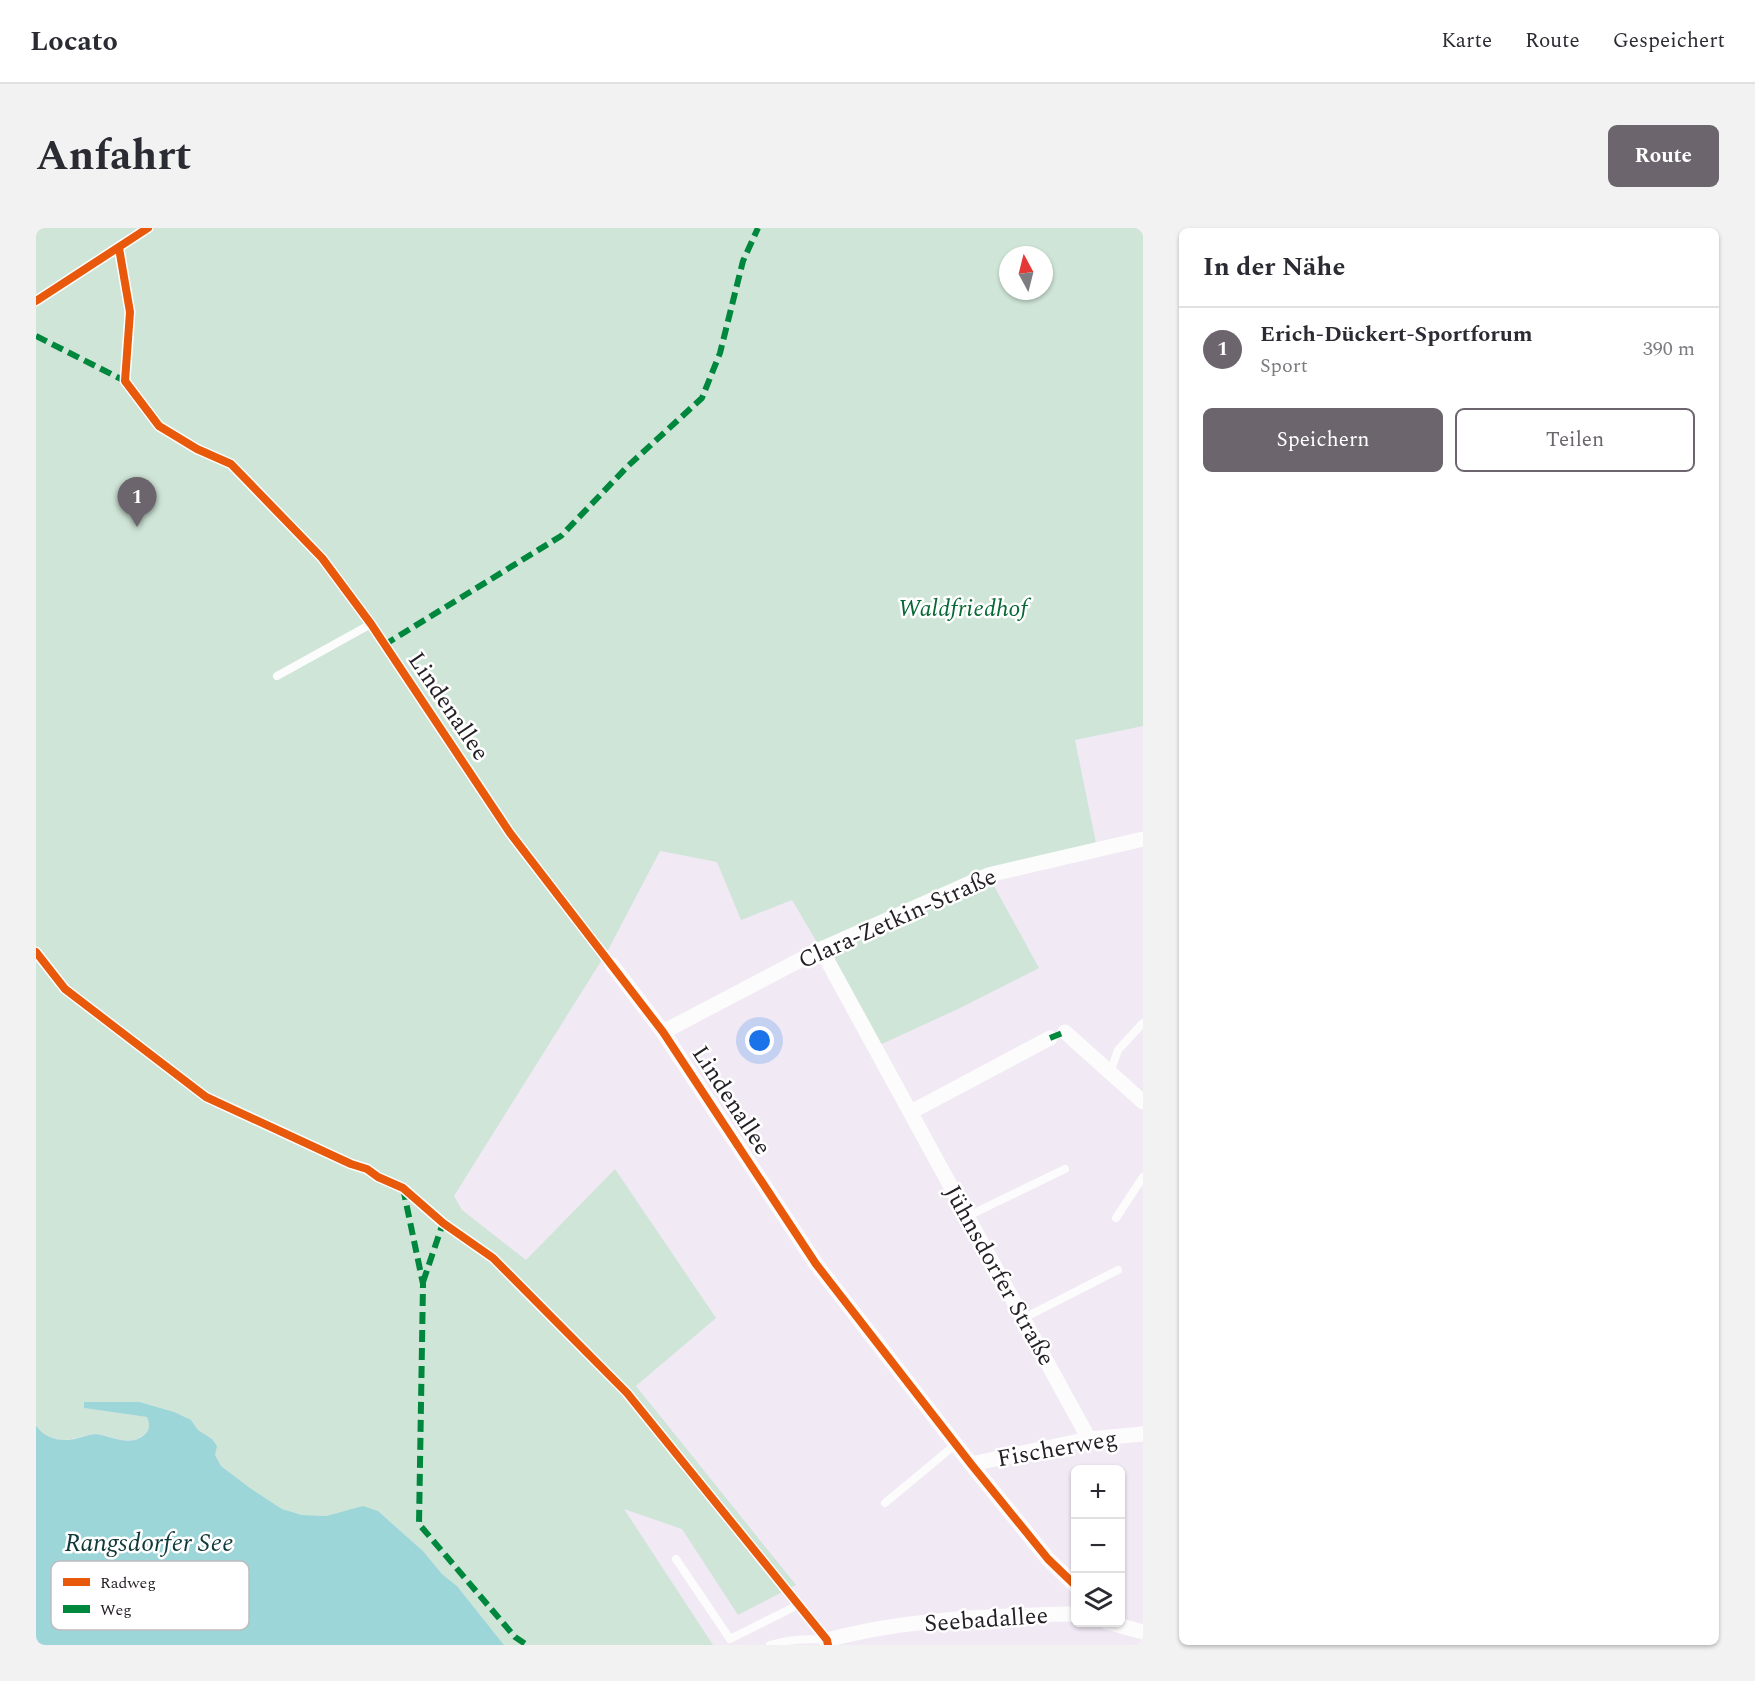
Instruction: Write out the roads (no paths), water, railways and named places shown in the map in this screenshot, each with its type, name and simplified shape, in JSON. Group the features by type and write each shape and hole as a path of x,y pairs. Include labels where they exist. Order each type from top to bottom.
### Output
{"street":[{"name":"Clara-Zetkin-Straße","path":"663,1032 821,949 988,875 1143,839"},
{"name":"Jühnsdorfer Straße","path":"821,949 1089,1439"},
{"name":"Lindenallee","path":"612,965 663,1032 816,1264 971,1464 1048,1559 1071,1581"},
{"path":"1065,1032 1143,1102"},
{"path":"911,1112 1050,1038"},
{"name":"Fischerweg","path":"971,1464 1089,1439 1143,1434"},
{"name":"Seebadallee","path":"827,1642 861,1630 981,1616 1071,1614"},
{"path":"1125,1625 1143,1632"}],"lane":[{"name":"Lindenallee","path":"277,676 371,624 510,833 612,965"},
{"path":"1110,1073 1118,1050 1143,1023"},
{"path":"968,1216 1065,1168"},
{"path":"1116,1218 1143,1177"},
{"path":"1024,1318 1118,1270"},
{"path":"885,1503 956,1444"},
{"path":"676,1559 732,1642 798,1605 827,1642"},
{"path":"770,1645 795,1639 827,1642"}],"water":[{"name":"Rangsdorfer See","path":"84,1402 139,1402 174,1412 191,1420 198,1430 212,1439 217,1446 215,1455 221,1466 282,1509 302,1515 326,1516 363,1506 378,1511 423,1551 442,1574 457,1586 504,1645 36,1645 36,1426 49,1437 66,1440 96,1434 128,1441 140,1438 149,1428 147,1417 84,1408"}],"place":[{"name":"Erich-Dückert-Sportforum","path":"137,527"}],"park label":[{"name":"Waldfriedhof","path":"963,608"}]}
